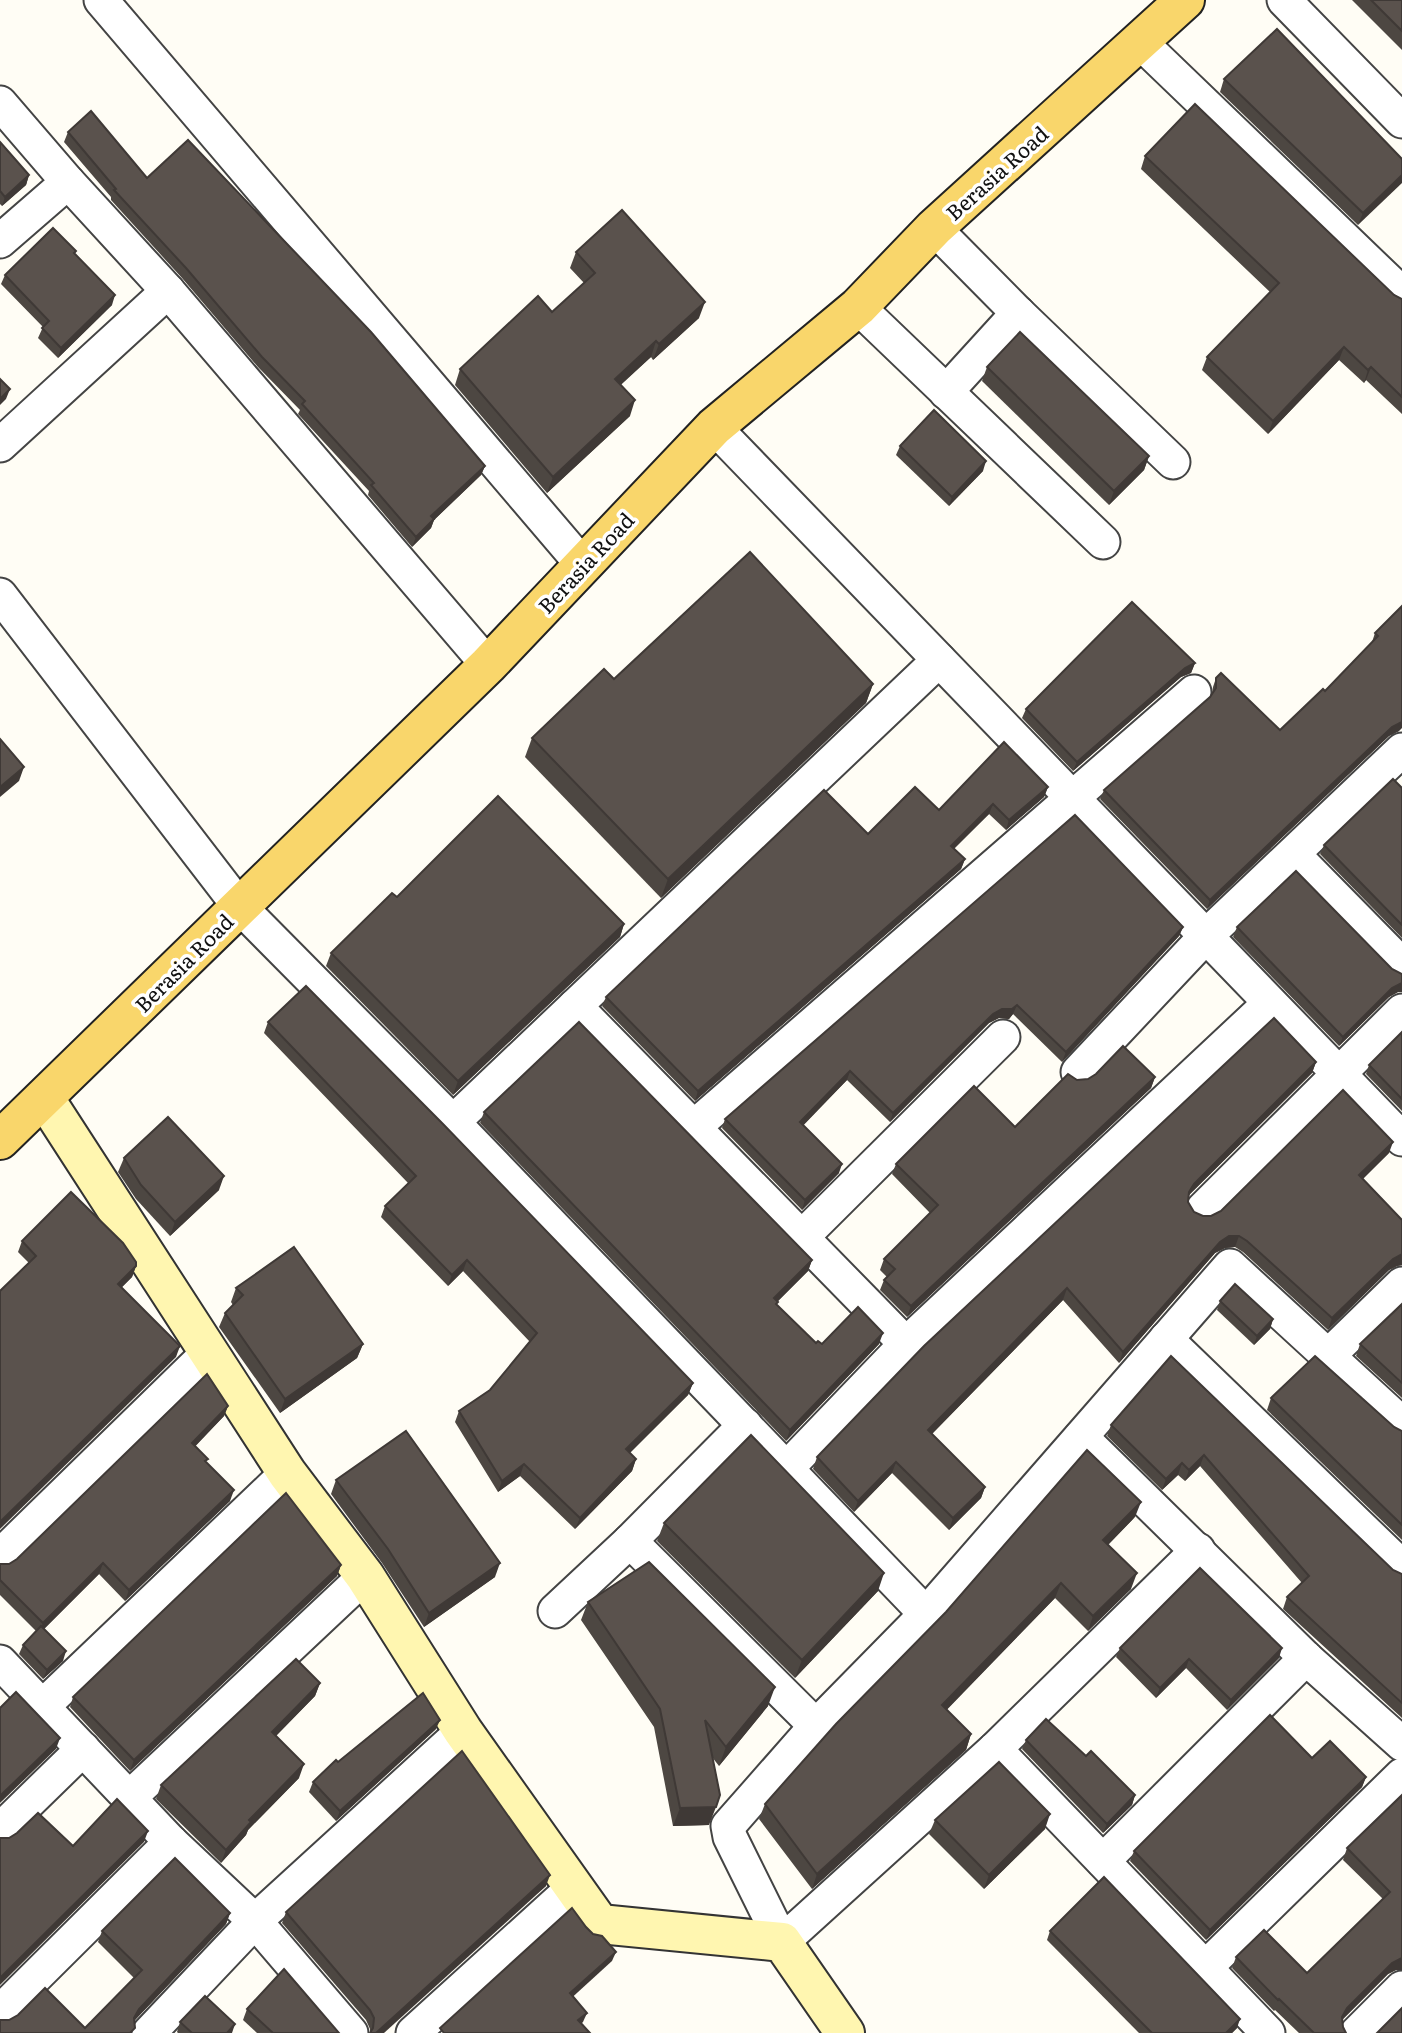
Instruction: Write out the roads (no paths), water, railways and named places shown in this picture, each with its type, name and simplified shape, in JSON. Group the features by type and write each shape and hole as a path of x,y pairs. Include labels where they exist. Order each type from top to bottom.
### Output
{"main road":[{"name":"Berasia Road","path":"0,1140 488,665 714,427 858,307 934,228 1185,0"}],"street":[{"path":"101,0 582,564"},
{"path":"1284,0 1402,121"},
{"path":"1139,41 1402,294"},
{"path":"0,103 68,182 168,290 488,665"},
{"path":"0,242 68,182"},
{"path":"934,228 1173,462"},
{"path":"0,445 168,290"},
{"path":"858,307 1103,542"},
{"path":"946,392 1018,313"},
{"path":"714,427 1402,1139"},
{"path":"0,595 239,906 453,1122 926,1614"},
{"path":"453,1122 939,660"},
{"path":"694,1127 1194,692"},
{"path":"1078,1072 1206,936 1402,750"},
{"path":"1293,854 1402,965"},
{"path":"787,1468 906,1344 1270,1003"},
{"path":"575,1006 906,1344"},
{"path":"1203,1209 1402,1011"},
{"path":"802,1237 1003,1037"},
{"path":"45,1099 287,1473 365,1576 463,1731 600,1924 782,1942 995,1749 1198,1550"},
{"path":"842,2032 782,1942 730,1838 728,1826 816,1726 926,1614 1230,1266 1402,1424"},
{"path":"1328,1356 1402,1284"},
{"path":"1166,1339 1402,1567"},
{"path":"0,1556 209,1352"},
{"path":"555,1611 630,1541 745,1425"},
{"path":"1081,1437 1306,1658 1402,1744"},
{"path":"43,1707 287,1473"},
{"path":"630,1541 816,1726"},
{"path":"129,1798 365,1576"},
{"path":"1103,1861 1306,1658"},
{"path":"0,1662 171,1842 255,1921 340,2029"},
{"path":"149,2033 255,1921 463,1731"},
{"path":"0,1830 83,1749"},
{"path":"995,1749 1268,2033"},
{"path":"1205,1968 1402,1775"},
{"path":"0,2012 171,1842"},
{"path":"413,2033 573,1888"},
{"path":"1357,2033 1402,1988"}]}
